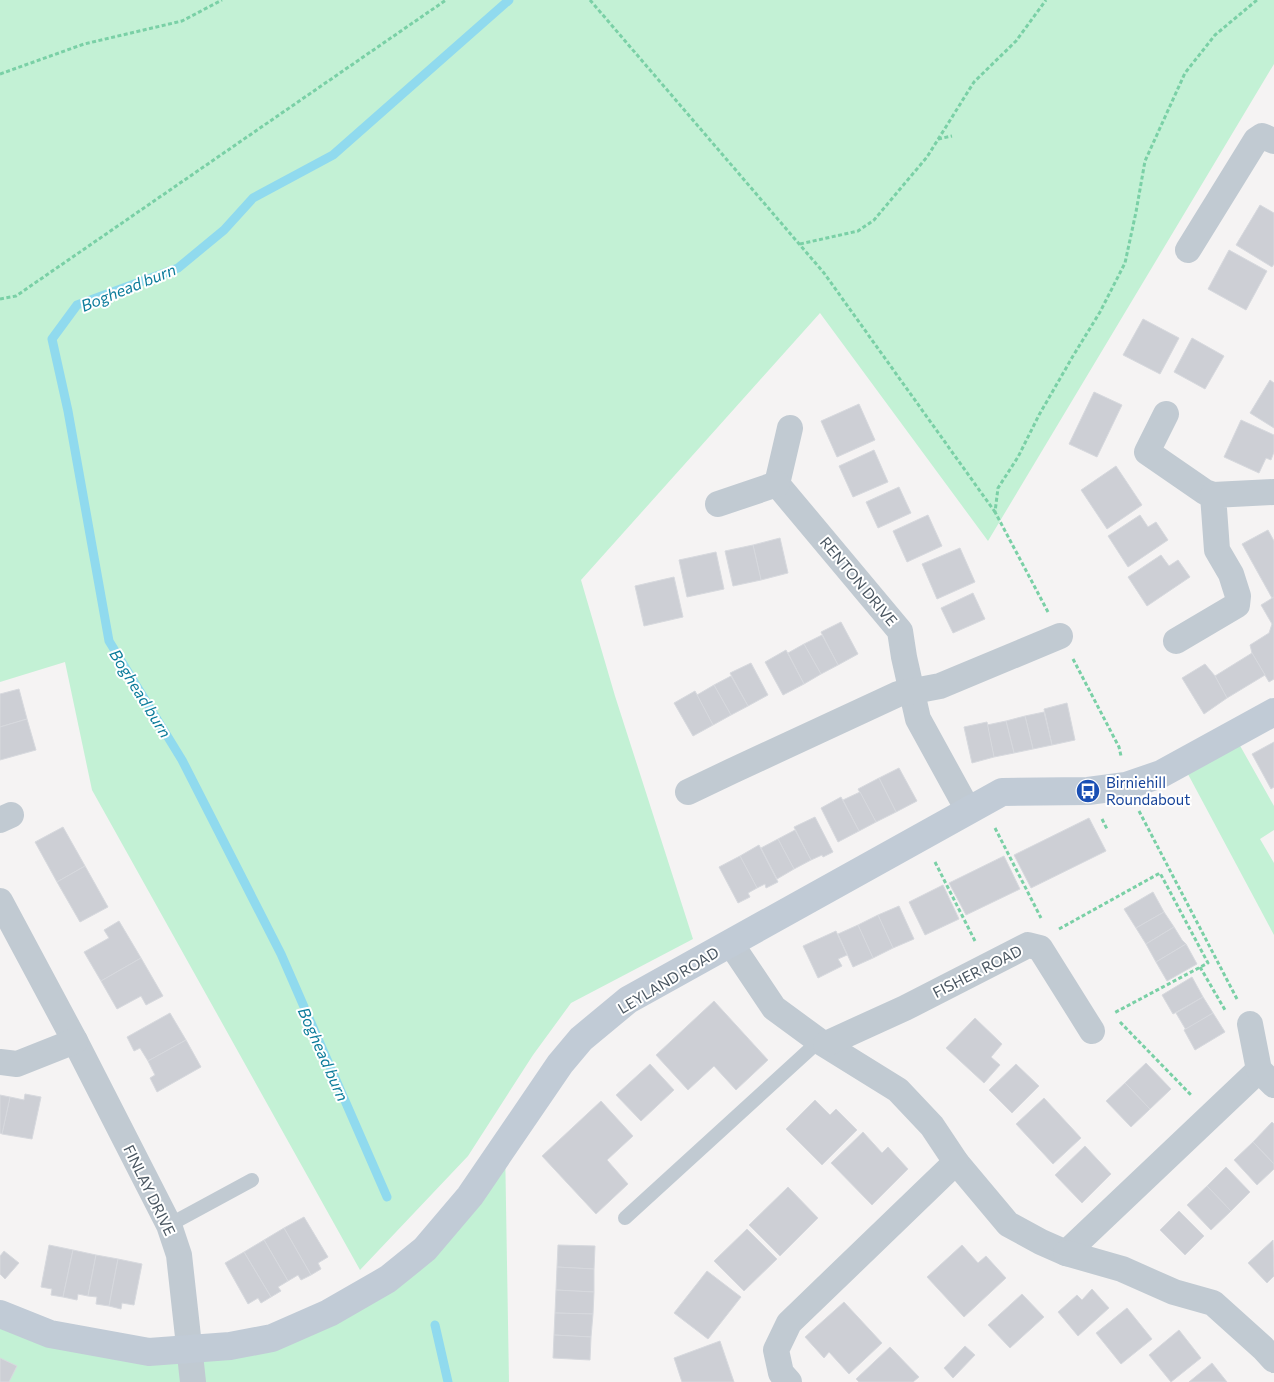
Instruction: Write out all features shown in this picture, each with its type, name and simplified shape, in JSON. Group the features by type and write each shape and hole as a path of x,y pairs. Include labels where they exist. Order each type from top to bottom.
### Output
{"street":[{"path":"1188,250 1256,140 1262,136 1274,141"},
{"path":"1166,414 1147,452 1206,492 1213,494 1274,492"},
{"path":"718,504 777,484 790,428"},
{"name":"RENTON DRIVE","path":"777,484 900,631 918,719 975,806"},
{"path":"1176,641 1238,605 1238,596 1230,574 1217,550 1213,494"},
{"path":"688,792 898,694 940,686 1060,636"},
{"name":"LEYLAND ROAD","path":"0,1314 50,1334 149,1352 230,1346 272,1338 330,1313 388,1279 426,1248 470,1196 560,1064 581,1039 628,1000 1002,792 1088,791 1126,786 1161,774 1274,712"},
{"name":"FINLAY DRIVE","path":"0,901 75,1040 169,1225 179,1255 193,1382"},
{"path":"731,944 774,1008 823,1043 898,1090 932,1126 956,1162 1008,1224 1066,1253 1122,1269 1174,1292 1213,1303 1274,1360"},
{"name":"FISHER ROAD","path":"823,1043 905,1008 1028,945 1040,948 1092,1031"},
{"path":"1066,1253 1212,1116 1267,1078 1251,1029"},
{"path":"0,1062 17,1064 75,1040"},
{"path":"789,1382 781,1373 776,1350 789,1323 956,1162"}],"lane":[{"path":"625,1218 823,1043"},
{"path":"169,1225 252,1180"}],"path":[{"path":"0,74 84,44 182,21 222,0"},
{"path":"0,299 16,296 446,0"},
{"path":"590,0 824,273 995,512 1119,747 1126,786 1251,1029 1241,1037 1200,967"},
{"path":"799,244 858,231 874,220 927,157 974,82 1016,41 1046,0"},
{"path":"995,512 998,488 1018,457 1039,414 1100,312 1125,263 1145,161 1185,73 1216,35 1257,0"},
{"path":"938,139 952,136"},
{"path":"975,806 1042,920 1035,947"},
{"path":"922,837 963,917"},
{"path":"1035,947 1055,931 1160,873 1208,963 1112,1014 1212,1116"}],"green space":[{"path":"0,0 1274,0 1274,64 988,541 820,313 581,580 615,696 693,939 571,1003 533,1055 468,1156 360,1270 92,790 65,662 0,682"},
{"path":"1234,735 1274,806 1274,830 1260,839 1274,863 1274,935 1182,763"},
{"path":"505,1144 509,1382 0,1382 0,1314 50,1334 230,1346 388,1279"}],"building":[{"path":"1260,205 1274,213 1274,264 1272,267 1236,245"},
{"path":"1229,250 1267,271 1246,310 1208,289"},
{"path":"1143,319 1179,338 1160,374 1123,355"},
{"path":"1192,338 1224,356 1205,389 1174,372"},
{"path":"1270,380 1274,383 1274,428 1250,413"},
{"path":"1094,392 1122,405 1097,457 1069,444"},
{"path":"859,404 875,440 837,457 821,421"},
{"path":"1241,420 1274,435 1274,452 1271,460 1266,458 1259,473 1224,457"},
{"path":"874,450 888,482 853,497 839,466"},
{"path":"1116,466 1142,505 1107,529 1081,490"},
{"path":"899,487 911,513 878,528 866,502"},
{"path":"928,515 942,546 907,562 893,531"},
{"path":"1140,515 1148,527 1156,522 1168,540 1128,567 1108,536"},
{"path":"1268,530 1274,541 1274,597 1272,598 1242,544"},
{"path":"780,538 788,573 761,580 753,545"},
{"path":"753,545 761,580 733,586 725,551"},
{"path":"960,548 975,582 937,599 922,564"},
{"path":"716,552 724,589 687,597 679,560"},
{"path":"1161,555 1169,566 1178,560 1190,577 1147,606 1128,577"},
{"path":"674,577 683,617 644,626 635,586"},
{"path":"973,593 985,619 953,633 941,608"},
{"path":"1274,597 1274,679 1269,682 1252,653 1250,645 1269,633 1272,624 1261,605"},
{"path":"841,622 858,654 838,665 821,632"},
{"path":"822,635 838,665 821,674 804,644"},
{"path":"804,644 821,674 804,684 788,653"},
{"path":"786,650 804,684 783,695 765,662"},
{"path":"1252,653 1265,675 1227,698 1215,676"},
{"path":"751,663 768,695 748,706 730,673"},
{"path":"1205,664 1215,676 1227,698 1204,714 1182,678"},
{"path":"731,676 748,706 731,715 714,685"},
{"path":"714,685 731,715 713,725 697,695"},
{"path":"19,689 27,719 0,727 0,694"},
{"path":"695,691 713,725 693,736 674,703"},
{"path":"1067,703 1075,740 1052,745 1044,709"},
{"path":"1044,712 1052,745 1033,749 1025,716"},
{"path":"1025,716 1033,749 1014,753 1006,721"},
{"path":"27,719 36,750 0,760 0,727"},
{"path":"1006,721 1014,753 994,757 987,725"},
{"path":"987,722 994,757 972,763 964,727"},
{"path":"1274,742 1274,787 1271,789 1252,754"},
{"path":"899,768 917,801 896,812 879,778"},
{"path":"879,778 896,812 876,822 858,789"},
{"path":"860,792 876,822 859,831 843,800"},
{"path":"841,797 859,831 838,842 821,808"},
{"path":"815,817 833,852 811,860 794,827"},
{"path":"1089,818 1106,851 1031,888 1014,855"},
{"path":"63,827 85,866 57,882 35,842"},
{"path":"795,830 811,860 794,869 778,839"},
{"path":"778,839 794,869 777,879 761,848"},
{"path":"759,845 778,882 766,888 765,884 757,888 740,856"},
{"path":"740,856 757,888 748,893 750,897 738,903 719,867"},
{"path":"1004,856 1020,889 966,915 949,883"},
{"path":"85,866 108,907 80,922 57,882"},
{"path":"943,885 959,919 925,935 909,902"},
{"path":"1153,892 1164,912 1136,928 1124,909"},
{"path":"899,906 914,939 893,948 878,915"},
{"path":"1164,912 1174,927 1146,944 1136,928"},
{"path":"878,915 893,948 873,958 858,925"},
{"path":"119,921 141,958 101,981 84,952 109,938 104,930"},
{"path":"858,925 873,958 853,967 838,934"},
{"path":"1174,927 1186,944 1156,962 1146,944"},
{"path":"836,931 847,955 838,959 842,966 818,978 803,946"},
{"path":"1186,944 1197,964 1167,981 1156,962"},
{"path":"141,958 163,996 146,1005 141,996 117,1009 101,981"},
{"path":"1192,977 1203,997 1173,1014 1162,995"},
{"path":"1203,997 1213,1013 1186,1030 1176,1013"},
{"path":"714,1001 768,1060 736,1090 714,1066 688,1090 656,1055"},
{"path":"170,1013 186,1040 148,1061 140,1048 134,1051 127,1037"},
{"path":"1213,1013 1225,1032 1195,1050 1184,1030"},
{"path":"975,1018 1002,1044 991,1057 1000,1065 984,1083 946,1048"},
{"path":"186,1040 201,1067 157,1092 150,1078 155,1075 148,1061"},
{"path":"1146,1063 1171,1089 1150,1109 1125,1083"},
{"path":"650,1064 674,1090 641,1121 616,1095"},
{"path":"1016,1064 1039,1086 1012,1113 989,1090"},
{"path":"1125,1083 1150,1109 1131,1127 1106,1101"},
{"path":"25,1094 41,1097 32,1139 2,1134 10,1097 24,1100"},
{"path":"0,1095 10,1097 2,1134 0,1133"},
{"path":"1044,1098 1081,1138 1053,1164 1016,1124"},
{"path":"815,1100 830,1115 836,1109 857,1130 822,1165 786,1129"},
{"path":"601,1101 633,1136 607,1160 628,1184 596,1214 542,1156"},
{"path":"1272,1122 1274,1124 1274,1164 1253,1142"},
{"path":"863,1132 882,1153 888,1147 908,1169 872,1205 831,1163"},
{"path":"1253,1142 1274,1164 1274,1169 1257,1185 1234,1160"},
{"path":"1085,1146 1111,1174 1082,1203 1055,1175"},
{"path":"1226,1167 1250,1192 1231,1211 1207,1186"},
{"path":"1207,1186 1231,1211 1211,1230 1187,1205"},
{"path":"788,1187 818,1218 780,1256 749,1225"},
{"path":"1179,1211 1204,1236 1185,1255 1160,1230"},
{"path":"304,1217 328,1257 318,1263 321,1269 311,1275 284,1228"},
{"path":"284,1228 311,1275 301,1280 298,1275 288,1281 264,1240"},
{"path":"747,1229 777,1259 744,1291 714,1261"},
{"path":"264,1240 288,1281 278,1287 281,1291 271,1297 244,1252"},
{"path":"1273,1240 1274,1276 1267,1283 1248,1263"},
{"path":"49,1245 73,1250 63,1297 51,1295 52,1289 41,1287"},
{"path":"558,1245 595,1246 594,1269 557,1267"},
{"path":"962,1245 978,1263 986,1256 1006,1278 964,1317 927,1277"},
{"path":"73,1250 96,1255 88,1296 78,1294 77,1300 63,1297"},
{"path":"4,1251 19,1263 5,1279 0,1274 0,1256"},
{"path":"244,1252 271,1297 261,1303 258,1298 248,1304 225,1263"},
{"path":"96,1255 118,1259 109,1306 96,1304 97,1297 88,1296"},
{"path":"118,1259 142,1264 134,1305 122,1303 121,1309 109,1306"},
{"path":"557,1267 594,1269 594,1292 556,1290"},
{"path":"707,1271 741,1297 708,1339 674,1313"},
{"path":"1092,1289 1109,1308 1078,1336 1058,1312 1077,1295 1082,1300"},
{"path":"556,1290 594,1292 593,1314 555,1313"},
{"path":"1022,1294 1044,1317 1010,1348 988,1325"},
{"path":"844,1302 882,1343 849,1374 829,1352 824,1358 805,1337"},
{"path":"1127,1308 1152,1339 1121,1364 1096,1333"},
{"path":"555,1313 593,1314 591,1337 554,1335"},
{"path":"1179,1330 1201,1358 1171,1382 1149,1355"},
{"path":"554,1335 591,1337 590,1360 553,1358"},
{"path":"720,1341 734,1382 682,1382 674,1358"},
{"path":"965,1346 975,1355 953,1378 944,1368"},
{"path":"890,1347 919,1377 913,1382 859,1382 856,1379"},
{"path":"0,1358 17,1366 9,1382 0,1382"},
{"path":"1212,1363 1227,1382 1189,1382"}],"waterway":[{"name":"Boghead burn","path":"387,1197 281,954 182,760 109,641 68,411 52,339 77,305 178,268 224,230 253,198 333,155 509,0"},
{"name":"Boghead burn","path":"435,1325 448,1382"}],"place":[{"name":"Birniehill Roundabout","path":"1088,791"}]}
